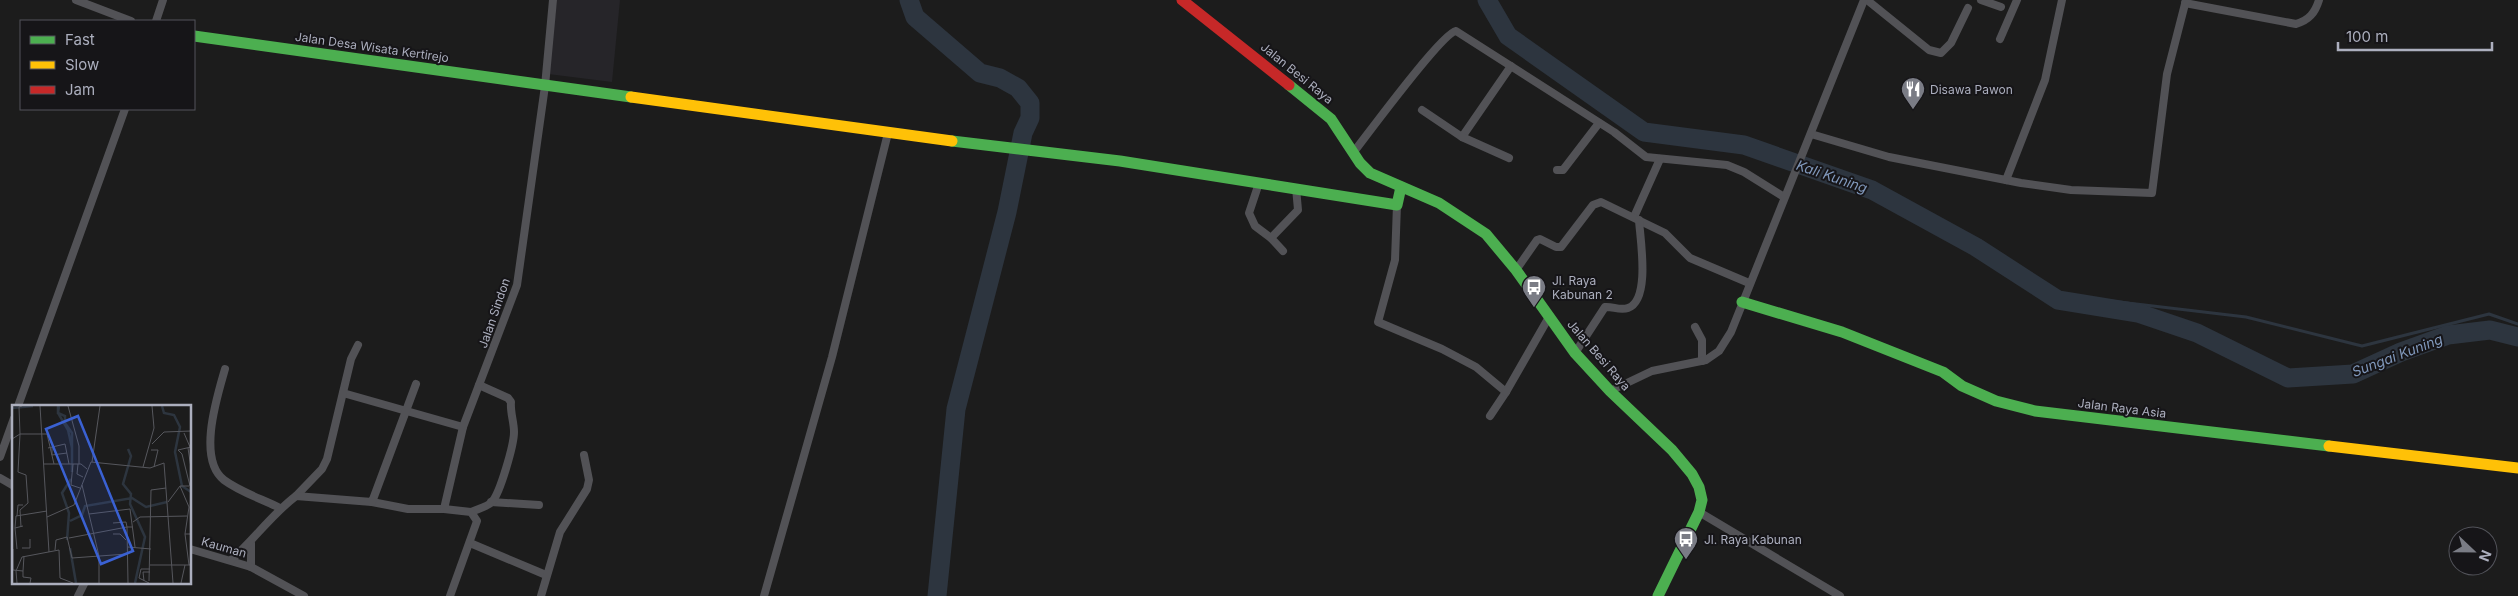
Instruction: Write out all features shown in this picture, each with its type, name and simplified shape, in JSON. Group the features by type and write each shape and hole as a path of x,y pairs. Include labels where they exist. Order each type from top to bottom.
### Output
{"street":[{"path":"76,0 127,20"},
{"path":"156,20 163,0"},
{"name":"Jalan Sindon","path":"444,509 462,427 517,285 545,86 553,0"},
{"name":"Jalan Besi Raya","path":"1182,0 1318,107 1337,126 1353,153 1370,173 1384,181 1439,202 1474,224 1496,244 1575,353 1610,392 1672,450 1692,474 1699,487 1702,500 1700,512 1658,596"},
{"path":"1610,392 1652,371 1702,361 1719,351 1731,332 1792,175 1811,134 1866,0 1929,50 1941,53 1950,42 1968,8"},
{"path":"1981,0 2001,8"},
{"path":"2000,39 2017,0"},
{"path":"2006,180 2045,80 2062,0"},
{"path":"1811,134 1889,157 2006,180 2071,190 2152,193 2167,74 2185,2 2296,24 2306,21 2313,14 2319,0"},
{"path":"1353,153 1428,58 1451,33 1458,32 1599,123 1646,157 1727,165 1744,172 1784,196"},
{"name":"Jalan Desa Wisata Kertirejo","path":"195,36 888,134 1102,158 1397,205"},
{"path":"1462,137 1511,66"},
{"path":"18,405 125,110"},
{"path":"1422,110 1462,137 1510,158"},
{"path":"1557,170 1563,170 1599,123"},
{"path":"764,596 832,356 888,134"},
{"path":"1575,353 1605,307 1622,309 1629,308 1635,304 1640,292 1642,268 1637,218 1660,159"},
{"path":"1259,183 1248,213 1255,226 1271,238 1283,251"},
{"path":"1401,187 1397,205 1395,260 1378,322 1442,348 1476,367 1506,392"},
{"path":"1271,238 1298,210 1296,188"},
{"path":"1516,270 1537,240 1540,239 1556,247 1564,244 1597,203 1605,203 1671,237 1690,258 1749,283"},
{"name":"Jalan Raya Asia","path":"1742,302 1842,332 1943,372 1962,386 1996,402 2035,411 2518,468"},
{"path":"1490,416 1549,317"},
{"path":"1695,327 1702,340 1702,361"},
{"path":"231,560 251,543 280,508 296,496 322,469 327,459 351,359 358,344"},
{"path":"224,369 213,409 212,463 217,473 225,481 280,508"},
{"path":"372,502 416,384"},
{"path":"479,385 508,398 511,402 510,413 514,430 512,444 491,502"},
{"path":"343,393 462,427"},
{"path":"0,457 12,424"},
{"path":"541,596 546,575 564,523 587,489 589,480 584,455"},
{"path":"0,478 12,485"},
{"path":"296,496 372,502 408,509 444,509 471,512 491,502 539,505"},
{"path":"450,596 477,521 471,512"},
{"path":"1700,512 1840,596"},
{"path":"251,543 252,567 304,596"},
{"path":"470,543 546,575"},
{"name":"Kauman","path":"191,549 252,567"},
{"path":"78,596 84,584"}],"shaded area":[{"path":"557,0 620,0 612,82 548,74"}],"waterway":[{"path":"909,0 915,17 980,73 1000,78 1018,88 1030,103 1030,118 1023,133 1007,212 956,409 937,596"},
{"name":"Kali Kuning","path":"1487,0 1508,36 1644,132 1744,145 1872,190 1976,247 2058,300 2138,313 2197,333 2288,378 2353,374 2401,352 2448,335 2490,330 2518,337"},
{"name":"Sungai Kuning","path":"2053,291 2060,295 2246,317 2362,346 2489,314 2518,324"}],"traffic: fast":[{"path":"195,36 631,97"},
{"path":"1289,85 1331,119 1360,163 1370,173 1439,203 1486,234 1516,270 1575,353 1610,391 1672,450 1692,474 1699,487 1702,500 1699,512 1658,596"},
{"path":"952,141 1120,161 1397,205 1401,187"},
{"path":"1742,302 1842,332 1943,372 1962,386 1996,401 2035,411 2329,446"}],"traffic: slow":[{"path":"631,97 952,141"},
{"path":"2329,446 2518,468"}],"traffic: jam":[{"path":"1182,0 1289,85"}],"place":[{"name":"Disawa Pawon","path":"1913,110"},
{"name":"Jl. Raya Kabunan 2","path":"1534,308"},
{"name":"Jl. Raya Kabunan","path":"1686,560"}]}
